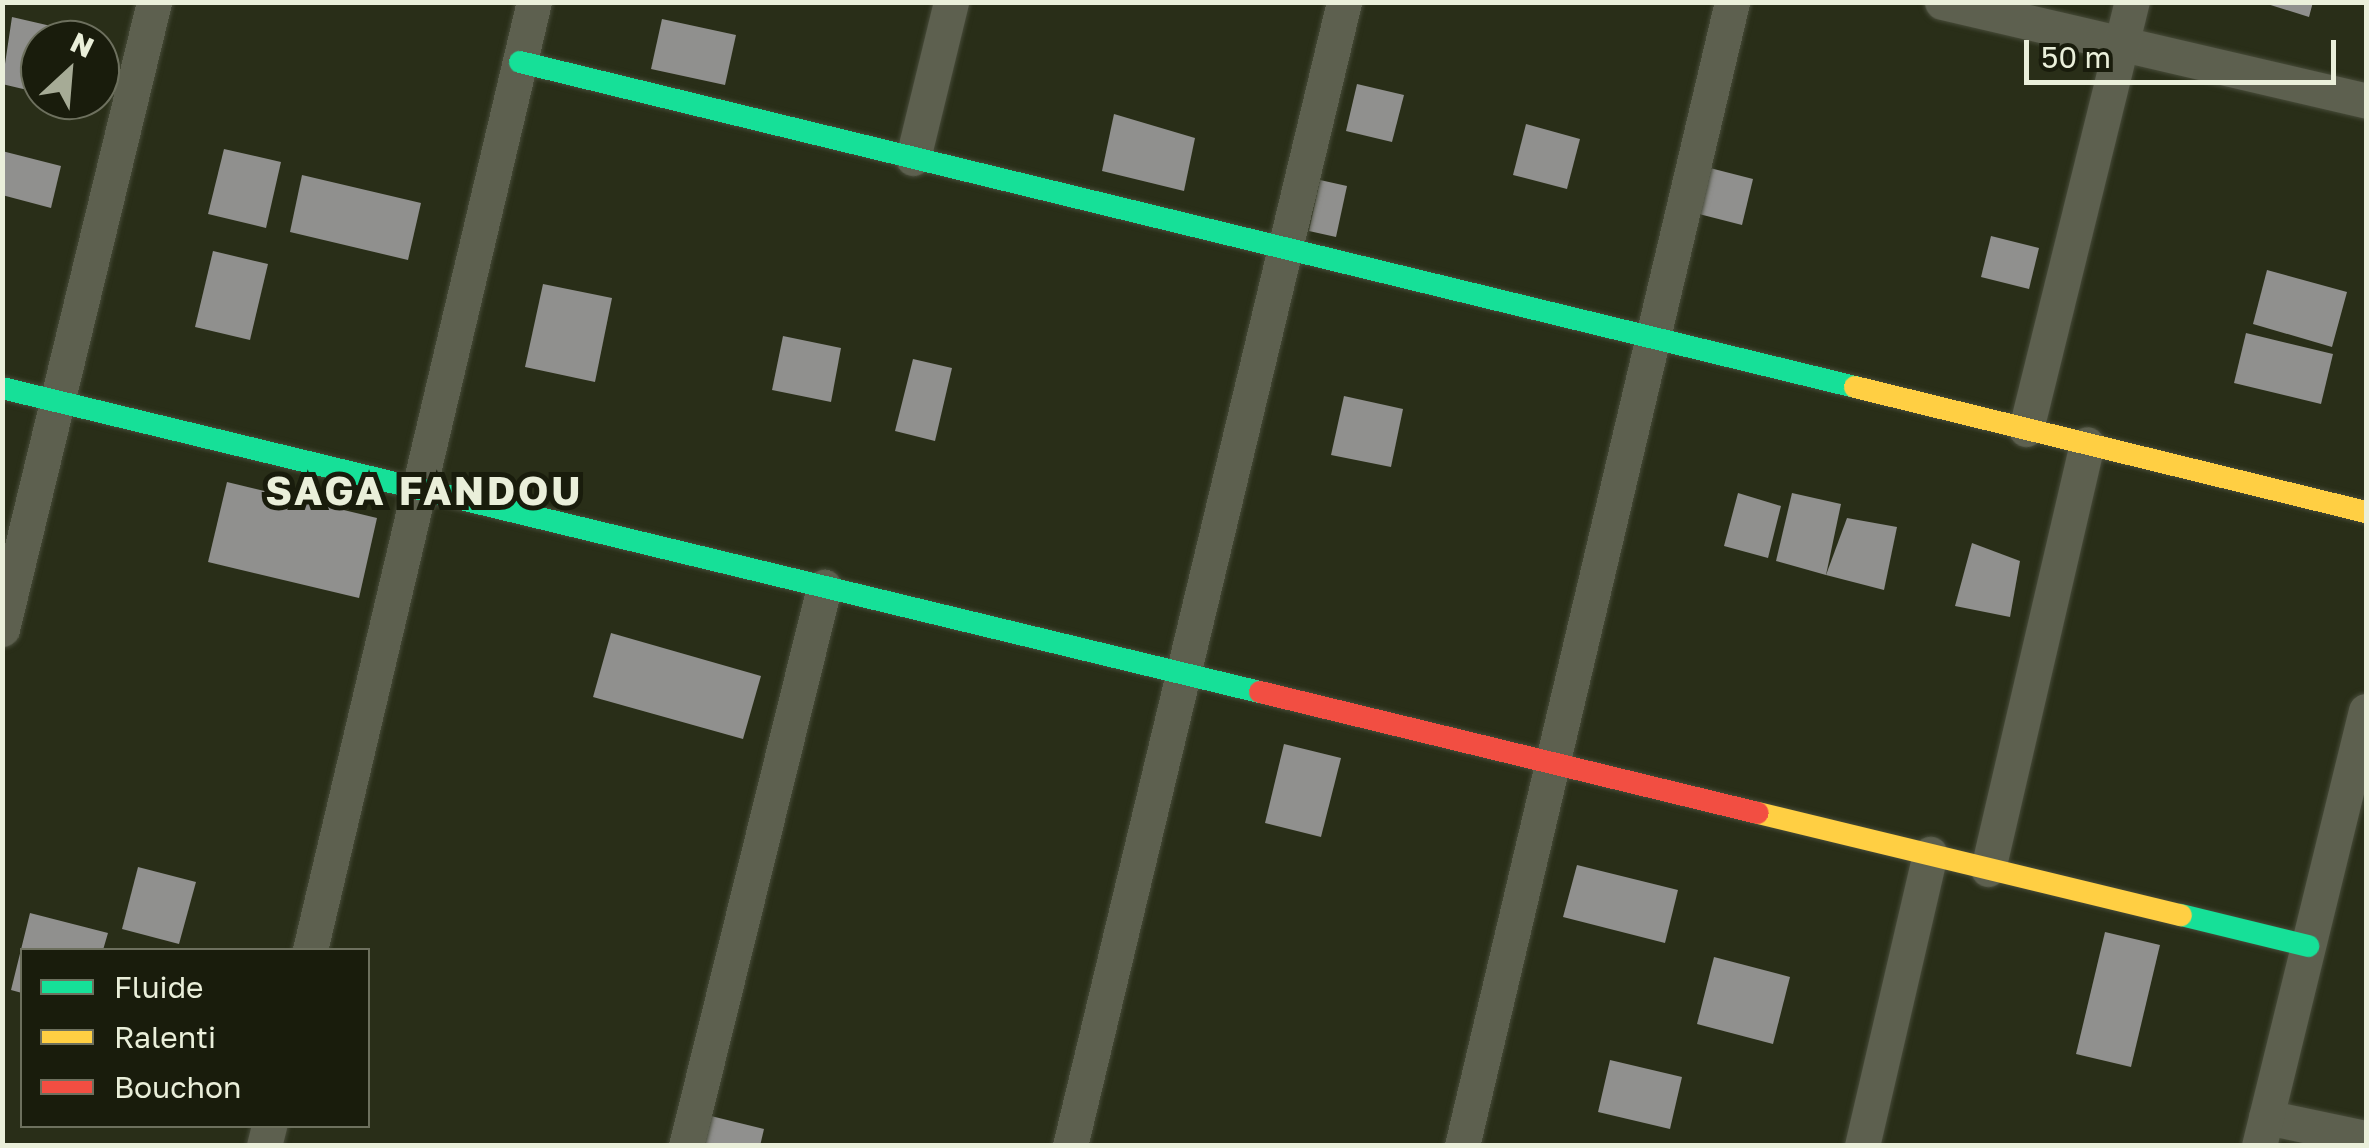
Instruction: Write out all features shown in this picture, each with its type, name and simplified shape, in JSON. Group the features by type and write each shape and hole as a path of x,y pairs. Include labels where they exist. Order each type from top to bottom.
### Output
{"street":[{"path":"2,629 154,2"},
{"path":"310,948 534,2"},
{"path":"913,158 950,2"},
{"path":"1070,1146 1344,2"},
{"path":"1462,1146 1732,2"},
{"path":"1942,2 2366,100"},
{"path":"2026,429 2132,2"},
{"path":"520,62 2366,512"},
{"path":"2,388 2308,946"},
{"path":"1988,869 2087,444"},
{"path":"686,1146 824,587"},
{"path":"2366,711 2263,1131 2366,1138"},
{"path":"1862,1146 1930,854"}],"building":[{"path":"2261,2 2313,2 2309,17"},
{"path":"12,17 25,20 20,20 20,88 2,84"},
{"path":"662,19 736,35 725,85 651,69"},
{"path":"1357,84 1404,95 1392,142 1346,131"},
{"path":"1114,114 1195,138 1184,191 1102,171"},
{"path":"1526,124 1580,139 1567,189 1513,175"},
{"path":"224,149 281,162 266,228 208,214"},
{"path":"2,151 61,166 51,208 2,195"},
{"path":"1710,168 1753,179 1742,225 1699,214"},
{"path":"302,175 421,203 408,260 290,232"},
{"path":"1320,180 1347,186 1336,237 1309,231"},
{"path":"1991,236 2039,248 2029,289 1981,277"},
{"path":"213,251 268,264 250,340 195,327"},
{"path":"2267,270 2347,292 2332,347 2253,324"},
{"path":"543,284 612,298 595,382 525,367"},
{"path":"2246,333 2333,354 2321,404 2234,383"},
{"path":"783,336 841,348 831,402 772,390"},
{"path":"913,359 952,368 935,441 895,431"},
{"path":"1344,396 1403,409 1391,467 1331,455"},
{"path":"227,482 377,518 359,598 208,562"},
{"path":"1738,493 1781,506 1768,558 1724,546"},
{"path":"1792,493 1841,504 1826,575 1776,561"},
{"path":"1847,518 1897,527 1884,590 1826,575"},
{"path":"1972,543 2020,561 2010,617 1955,606"},
{"path":"611,633 761,676 743,739 593,697"},
{"path":"1284,744 1341,758 1321,837 1265,823"},
{"path":"1577,865 1678,890 1665,943 1563,917"},
{"path":"138,867 196,882 179,944 122,929"},
{"path":"30,913 108,933 104,948 21,948"},
{"path":"2105,932 2160,945 2131,1067 2076,1054"},
{"path":"20,954 20,992 11,990"},
{"path":"1714,957 1790,977 1773,1044 1697,1024"},
{"path":"1610,1060 1682,1077 1670,1129 1598,1112"},
{"path":"711,1116 764,1129 760,1146 704,1146"}],"traffic: fast":[{"path":"520,62 1855,387"},
{"path":"2,388 1260,692"},
{"path":"2181,915 2308,946"}],"traffic: slow":[{"path":"1855,387 2366,512"},
{"path":"1758,813 2181,915"}],"traffic: jam":[{"path":"1260,692 1758,813"}],"district":[{"name":"SAGA FANDOU","path":"424,490"}]}
